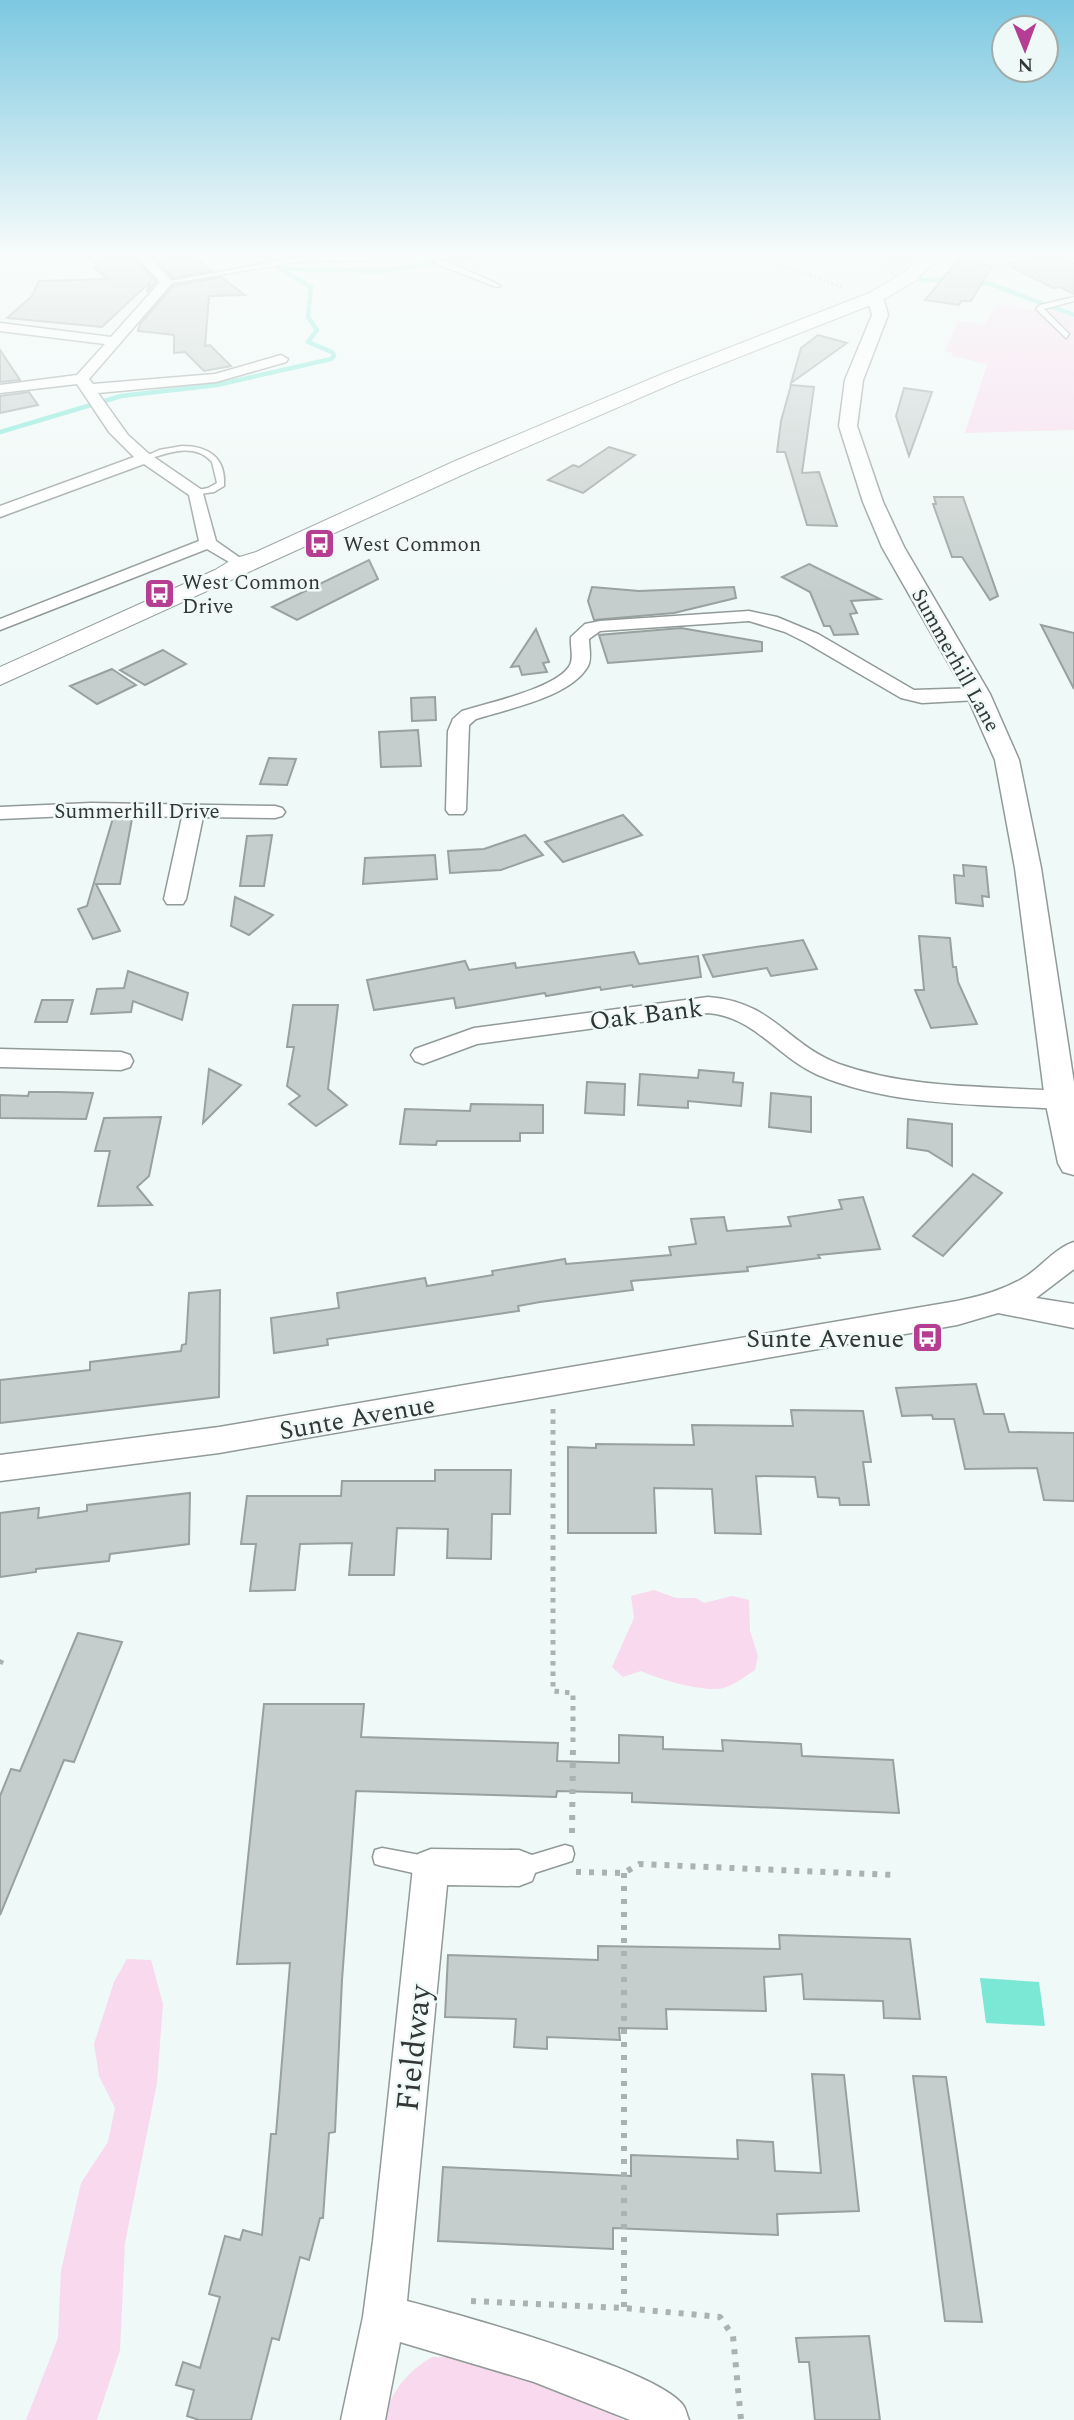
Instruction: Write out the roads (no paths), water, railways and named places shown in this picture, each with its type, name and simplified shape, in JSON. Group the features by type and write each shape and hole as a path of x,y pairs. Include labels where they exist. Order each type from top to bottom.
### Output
{"main road":[{"path":"0,677 212,580 240,564 264,557 463,466 697,367"}],"street":[{"path":"90,393 102,367"},
{"path":"0,389 90,393 215,378 253,367"},
{"name":"Summerhill Lane","path":"859,367 848,413 852,443 893,547 978,694 1007,760 1028,868 1061,1100 1074,1163"},
{"path":"90,393 123,438 146,458 196,493 208,542 240,564"},
{"path":"0,512 146,458"},
{"path":"0,625 208,542"},
{"path":"456,810 457,731 460,723 469,715 556,685 571,676 581,658 580,637 591,628 600,626 749,616 772,619 793,628 908,694 922,697 978,694"},
{"name":"Summerhill Drive","path":"0,813 91,809 275,812"},
{"path":"175,899 194,811"},
{"name":"Oak Bank","path":"423,1055 474,1036 708,1005 730,1007 748,1014 798,1053 826,1068 855,1078 917,1090 1061,1100"},
{"path":"0,1058 121,1061"},
{"name":"Sunte Avenue","path":"0,1468 219,1440 768,1348 957,1313 1001,1303 1046,1279 1074,1253"},
{"name":"Sunte Avenue","path":"1001,1303 1074,1316"},
{"path":"431,1867 519,1868"},
{"name":"Fieldway","path":"363,2420 384,2317 431,1867"},
{"path":"384,2317 434,2328 633,2396 667,2420"}],"lane":[{"path":"146,458 161,450 179,448 208,454 215,461 220,484 211,490 196,493"},
{"path":"519,1868 565,1854"},
{"path":"382,1857 431,1867"}],"waterway":[{"path":"0,432 121,396 217,385 296,367"}],"place":[{"name":"West Common","path":"320,544"},
{"name":"West Common Drive","path":"159,594"},
{"name":"Sunte Avenue","path":"927,1338"}]}
